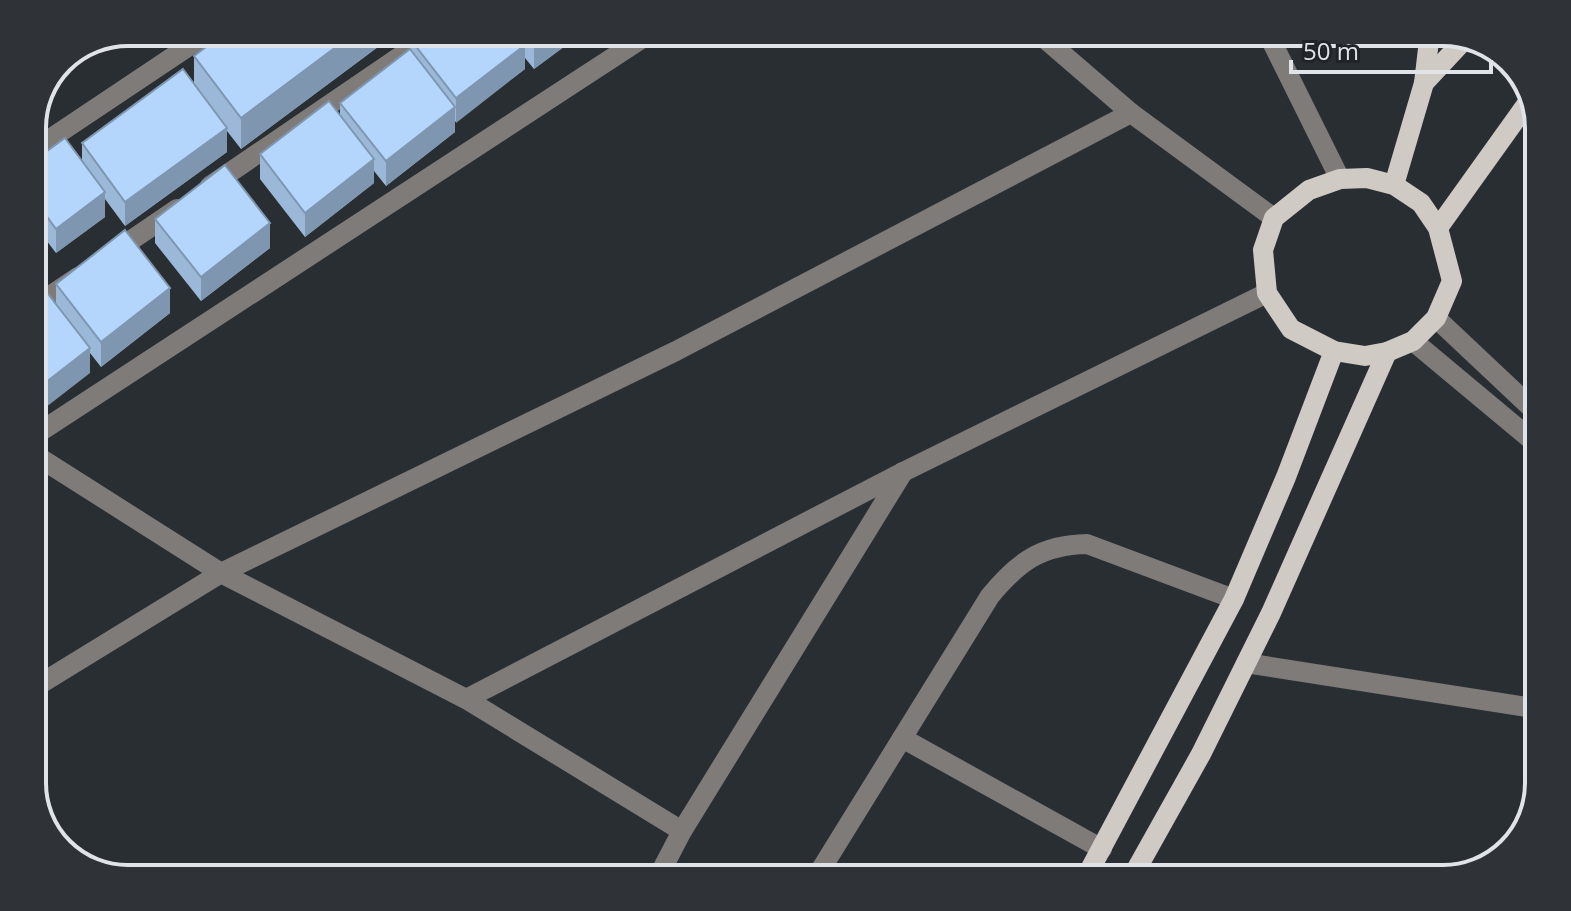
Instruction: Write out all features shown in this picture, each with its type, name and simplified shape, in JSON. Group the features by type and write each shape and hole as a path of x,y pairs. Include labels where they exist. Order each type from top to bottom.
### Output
{"main road":[{"path":"1394,185 1424,83 1428,46"},
{"path":"1424,83 1457,48"},
{"path":"1438,228 1523,110"},
{"path":"1367,178 1394,185 1421,203 1438,228 1452,281 1436,318 1413,341 1387,352 1365,356 1334,351 1291,329 1267,293 1263,250 1274,218 1309,190 1340,179 1367,178"},
{"path":"1093,865 1234,599 1292,463 1334,351"},
{"path":"1139,865 1201,754 1246,663 1387,352"}],"street":[{"path":"46,142 189,46"},
{"path":"46,298 416,46"},
{"path":"46,428 631,46"},
{"path":"1053,46 1131,113 1274,218"},
{"path":"1274,46 1340,179"},
{"path":"46,680 221,573 676,351 1131,113"},
{"path":"466,699 903,472 1267,293"},
{"path":"1436,318 1525,394"},
{"path":"1413,341 1525,434"},
{"path":"46,467 221,573 466,699 682,831"},
{"path":"664,865 682,831 903,472"},
{"path":"824,865 990,596 1011,571 1040,552 1064,545 1087,544 1234,599"},
{"path":"1246,663 1525,707"},
{"path":"902,738 1102,849"}],"building":[{"path":"207,46 337,46 241,118 194,56"},
{"path":"416,46 524,46 456,98"},
{"path":"410,49 455,107 386,161 340,103"},
{"path":"183,69 227,128 125,202 82,143"},
{"path":"329,101 374,159 305,213 260,154"},
{"path":"65,138 105,192 56,229 46,215 46,152"},
{"path":"225,165 270,223 201,277 155,219"},
{"path":"125,230 170,288 101,342 56,284"},
{"path":"46,291 90,348 46,382"}]}
